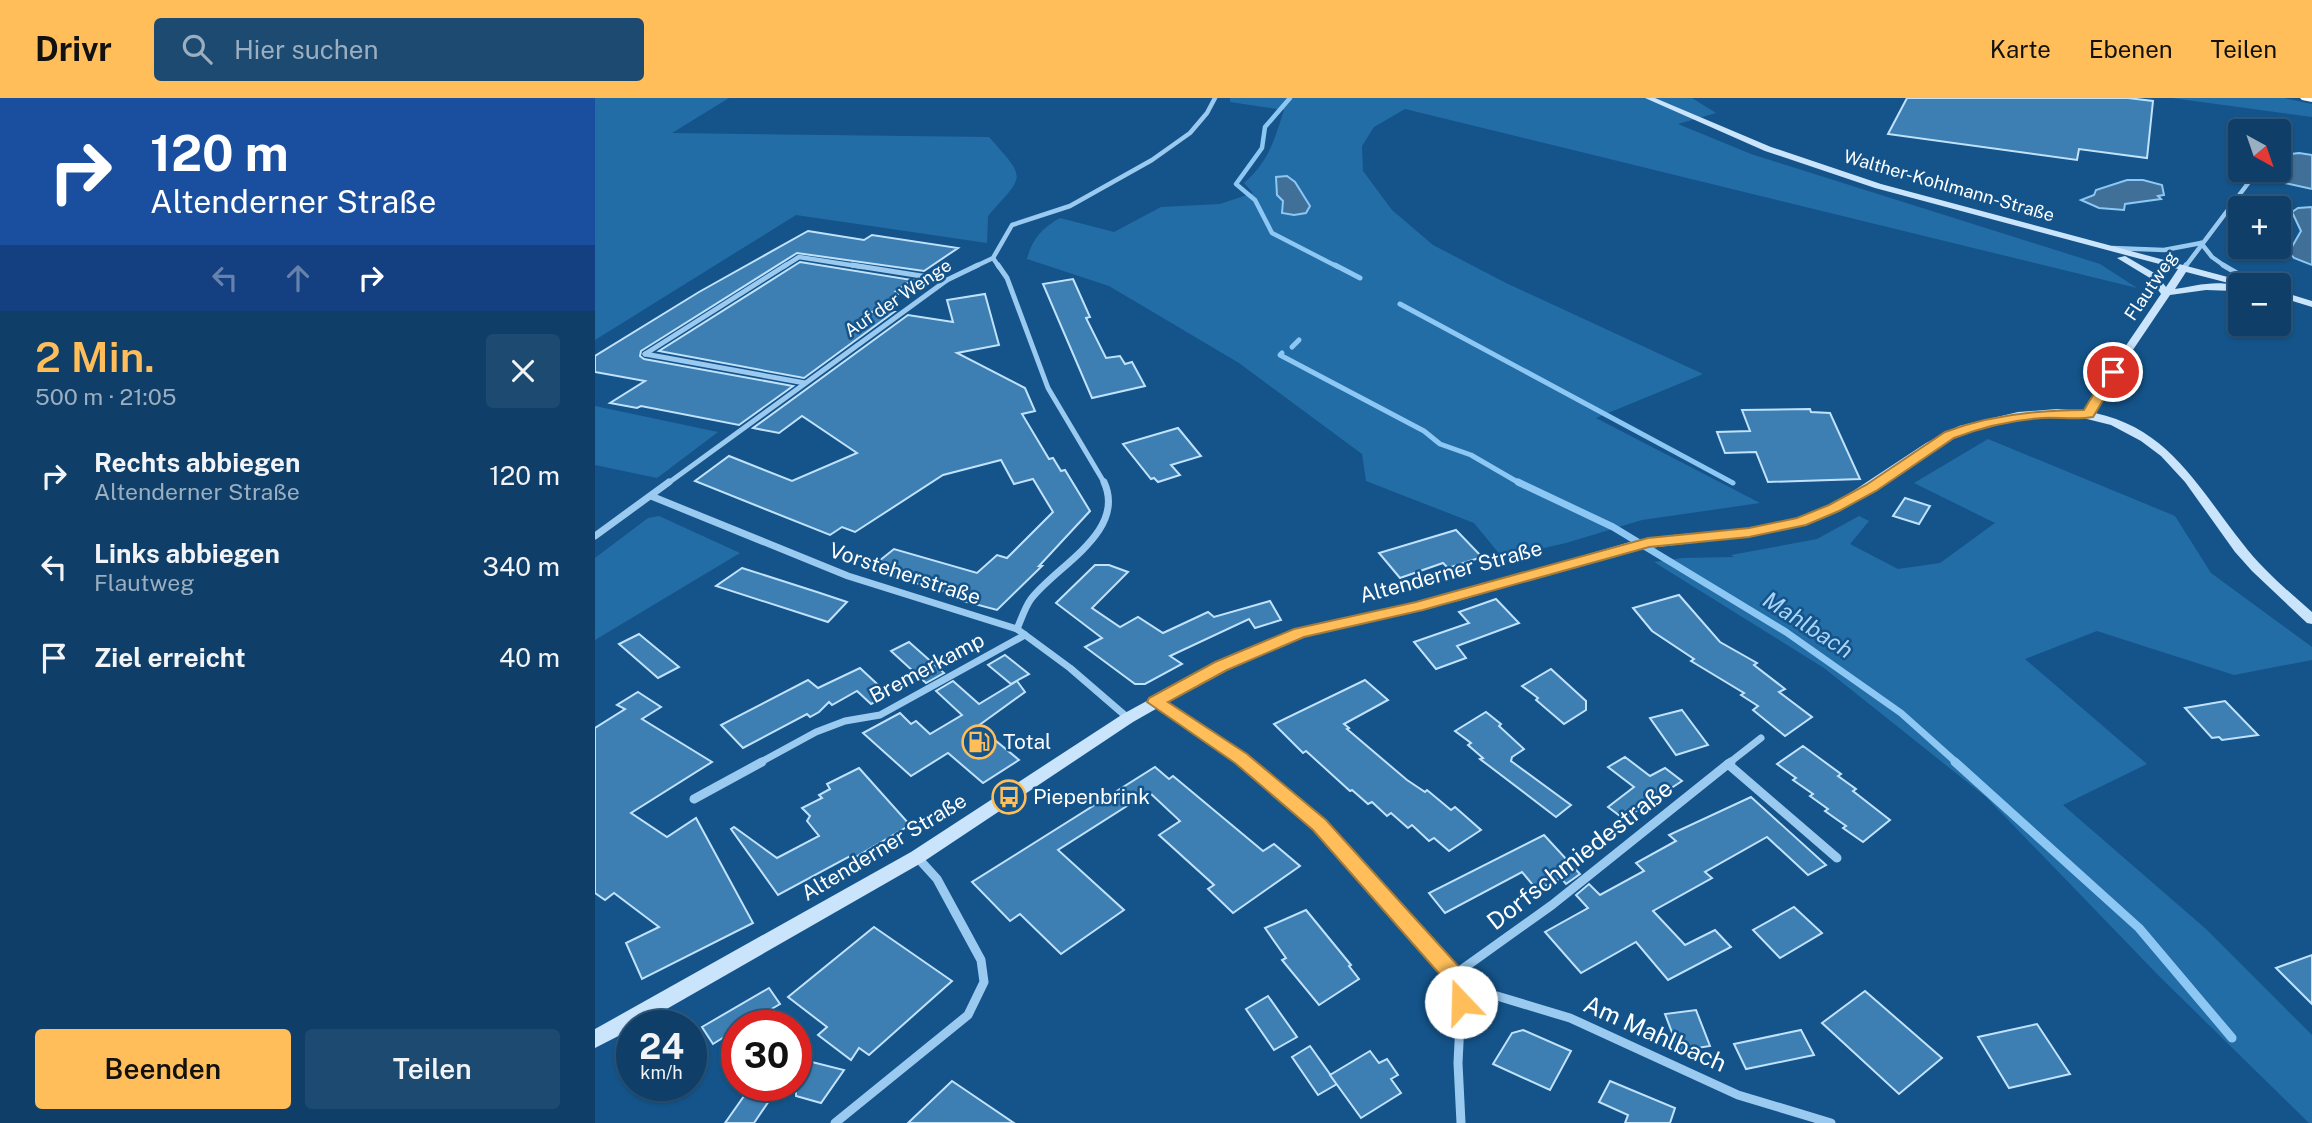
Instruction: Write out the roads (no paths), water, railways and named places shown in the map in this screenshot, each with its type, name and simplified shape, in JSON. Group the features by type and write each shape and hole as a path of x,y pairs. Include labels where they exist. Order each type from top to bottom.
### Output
{"highway":[{"path":"2306,98 2312,99"}],"main road":[{"name":"Walther-Kohlmann-Straße","path":"1649,98 1730,135 1819,167 1962,210 2228,280"},
{"path":"2106,247 2153,276 2167,293 2206,287 2228,288"},
{"name":"Flautweg","path":"2088,414 2183,268"},
{"path":"2291,298 2312,304"},
{"name":"Altenderner Straße","path":"595,1039 697,984 916,857 1128,718 1221,666 1300,632 1417,607 1648,542 1749,533 1818,516 1871,488 1940,441 1964,429 2005,419 2043,414 2088,414 2125,426 2165,453 2193,484 2269,582 2312,620"}],"street":[{"path":"1017,629 1030,600 1097,533 1106,518 1110,503 1105,485 1048,388 1007,278 993,258 1012,225 1070,206 1172,147 1190,134 1215,98"},
{"name":"Flautweg","path":"2183,268 2249,182"},
{"path":"2106,247 2164,250 2201,243 2208,256 2234,273"},
{"path":"805,383 645,354 799,257 947,280"},
{"name":"Auf der Wenge","path":"595,536 947,280 993,258"},
{"name":"Vorsteherstraße","path":"651,496 848,576 1017,629 1070,668 1128,718"},
{"name":"Bremerkamp","path":"694,799 816,732 845,721 880,715 1025,635"},
{"path":"1155,702 1241,759 1319,825 1454,975 1461,1002 1458,1063 1461,1123"},
{"name":"Dorfschmiedestraße","path":"1454,975 1552,905 1761,738"},
{"path":"1728,764 1837,858"},
{"path":"835,1123 968,1015 984,982 981,960 937,879 916,857"},
{"name":"Am Mahlbach","path":"1461,1002 1497,996 1570,1018 1738,1095 1831,1123"}],"waterway":[{"name":"Mahlbach","path":"1290,98 1265,127 1262,148 1236,184 1255,200 1272,233 1338,267"},
{"name":"Mahlbach","path":"1335,265 1360,278"},
{"path":"1400,304 1733,483"},
{"name":"Mahlbach","path":"1292,347 1299,340"},
{"name":"Mahlbach","path":"1282,353 1280,355 1424,431 1440,444 1471,455 1521,484"},
{"name":"Mahlbach","path":"1518,482 1613,527 1786,632 1901,713 1957,763"},
{"name":"Mahlbach","path":"1955,762 2139,928 2232,1038"}],"place":[{"name":"Total","path":"979,742"},
{"name":"Piepenbrink","path":"1009,797"}]}
